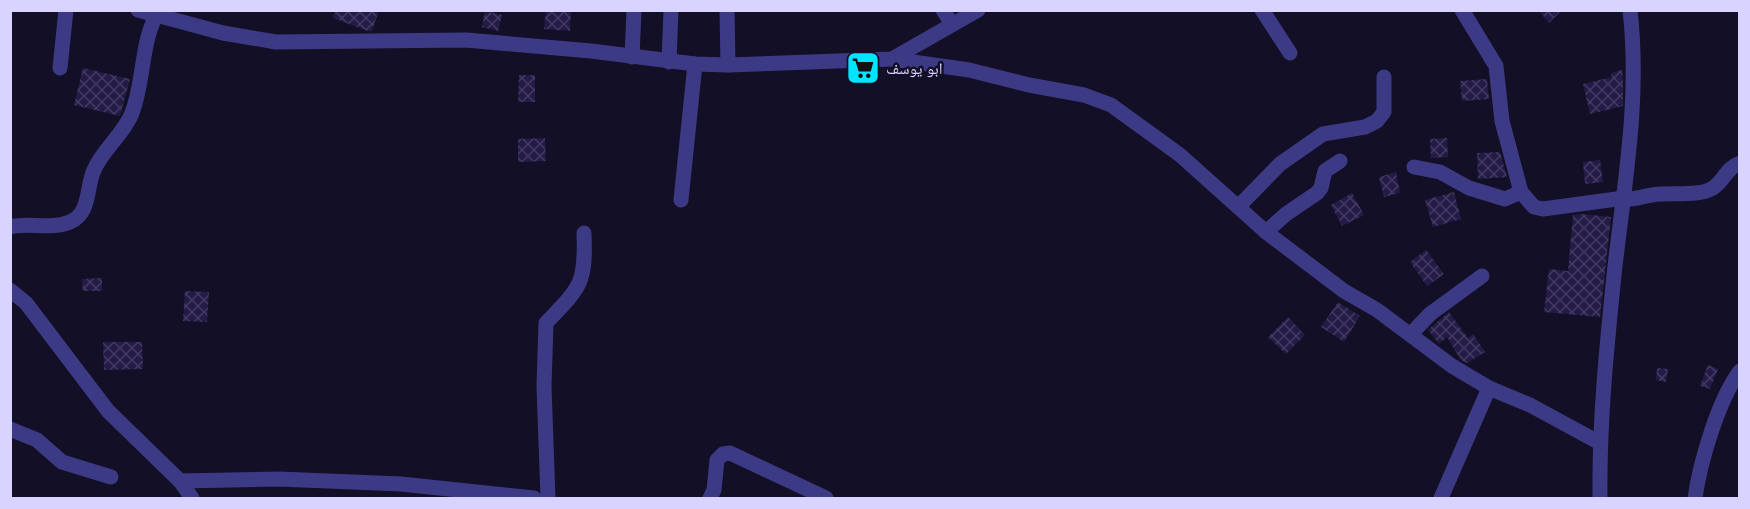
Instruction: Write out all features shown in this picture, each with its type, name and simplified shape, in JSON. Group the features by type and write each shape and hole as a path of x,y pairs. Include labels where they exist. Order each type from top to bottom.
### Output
{"street":[{"path":"60,68 66,10"},
{"path":"138,10 157,12 223,33 276,42 465,40 591,51 669,62 728,65 892,59 969,70 1029,85 1084,95 1111,105 1180,155 1266,232 1344,291 1411,334 1452,366 1489,388 1530,405 1600,443"},
{"path":"632,57 634,10"},
{"path":"669,62 671,10"},
{"path":"727,10 728,65"},
{"path":"943,10 952,24"},
{"path":"892,59 978,10"},
{"path":"1262,10 1290,53"},
{"path":"1462,10 1496,66 1503,121 1521,192 1534,207 1543,208 1624,198 1630,200 1660,193 1699,193 1719,183 1729,169 1740,163"},
{"path":"1600,498 1600,443 1615,266 1632,132 1634,76 1630,10"},
{"path":"10,227 55,226 71,222 85,208 94,170 131,114 138,94 148,34 157,12"},
{"path":"681,200 695,64"},
{"path":"1238,207 1280,164 1323,134 1365,127 1377,121 1384,112 1384,77"},
{"path":"1266,232 1286,213 1317,193 1321,188 1325,171 1340,161"},
{"path":"1414,167 1440,172 1469,188 1504,199 1521,192"},
{"path":"548,498 544,386 546,323 573,294 581,281 585,263 584,233"},
{"path":"1411,334 1430,314 1482,276"},
{"path":"10,290 26,303 108,411 180,481 192,498"},
{"path":"1695,498 1700,467 1718,414 1733,379 1740,371"},
{"path":"1441,498 1489,388"},
{"path":"10,429 37,440 62,462 111,477"},
{"path":"710,498 714,490 717,460 719,456 728,453 735,454 826,498"},
{"path":"180,481 279,479 401,484 534,498"}],"building":[{"path":"336,10 379,10 372,31 368,31 333,18"},
{"path":"546,10 571,10 570,31 544,29"},
{"path":"1538,10 1562,10 1549,23"},
{"path":"485,11 502,15 498,31 482,27"},
{"path":"83,68 130,79 120,116 74,105"},
{"path":"1622,70 1623,106 1590,114 1583,84 1612,77 1611,73"},
{"path":"519,75 535,75 535,102 518,102"},
{"path":"1487,79 1489,99 1462,101 1460,81"},
{"path":"545,138 546,161 518,162 518,139"},
{"path":"1447,138 1448,157 1431,158 1430,139"},
{"path":"1500,152 1507,177 1478,179 1477,153"},
{"path":"1600,160 1603,182 1585,184 1583,162"},
{"path":"1396,172 1400,193 1384,197 1379,177"},
{"path":"1454,192 1461,219 1433,227 1425,200"},
{"path":"1352,193 1364,215 1342,226 1331,205"},
{"path":"1573,215 1611,217 1600,317 1544,312 1549,269 1568,271"},
{"path":"1426,250 1444,274 1427,286 1410,262"},
{"path":"102,278 102,291 83,291 82,279"},
{"path":"185,291 209,292 207,322 183,321"},
{"path":"1338,302 1360,316 1344,342 1321,327"},
{"path":"1449,312 1468,338 1473,334 1485,352 1467,363 1461,360 1447,337 1439,344 1428,330"},
{"path":"1288,317 1305,335 1286,354 1268,337"},
{"path":"103,342 142,342 143,369 104,370"},
{"path":"1708,365 1718,369 1710,389 1700,386"},
{"path":"1657,368 1668,369 1666,382 1656,380"}],"place":[{"name":"ابو يوسف","path":"863,68"}]}
